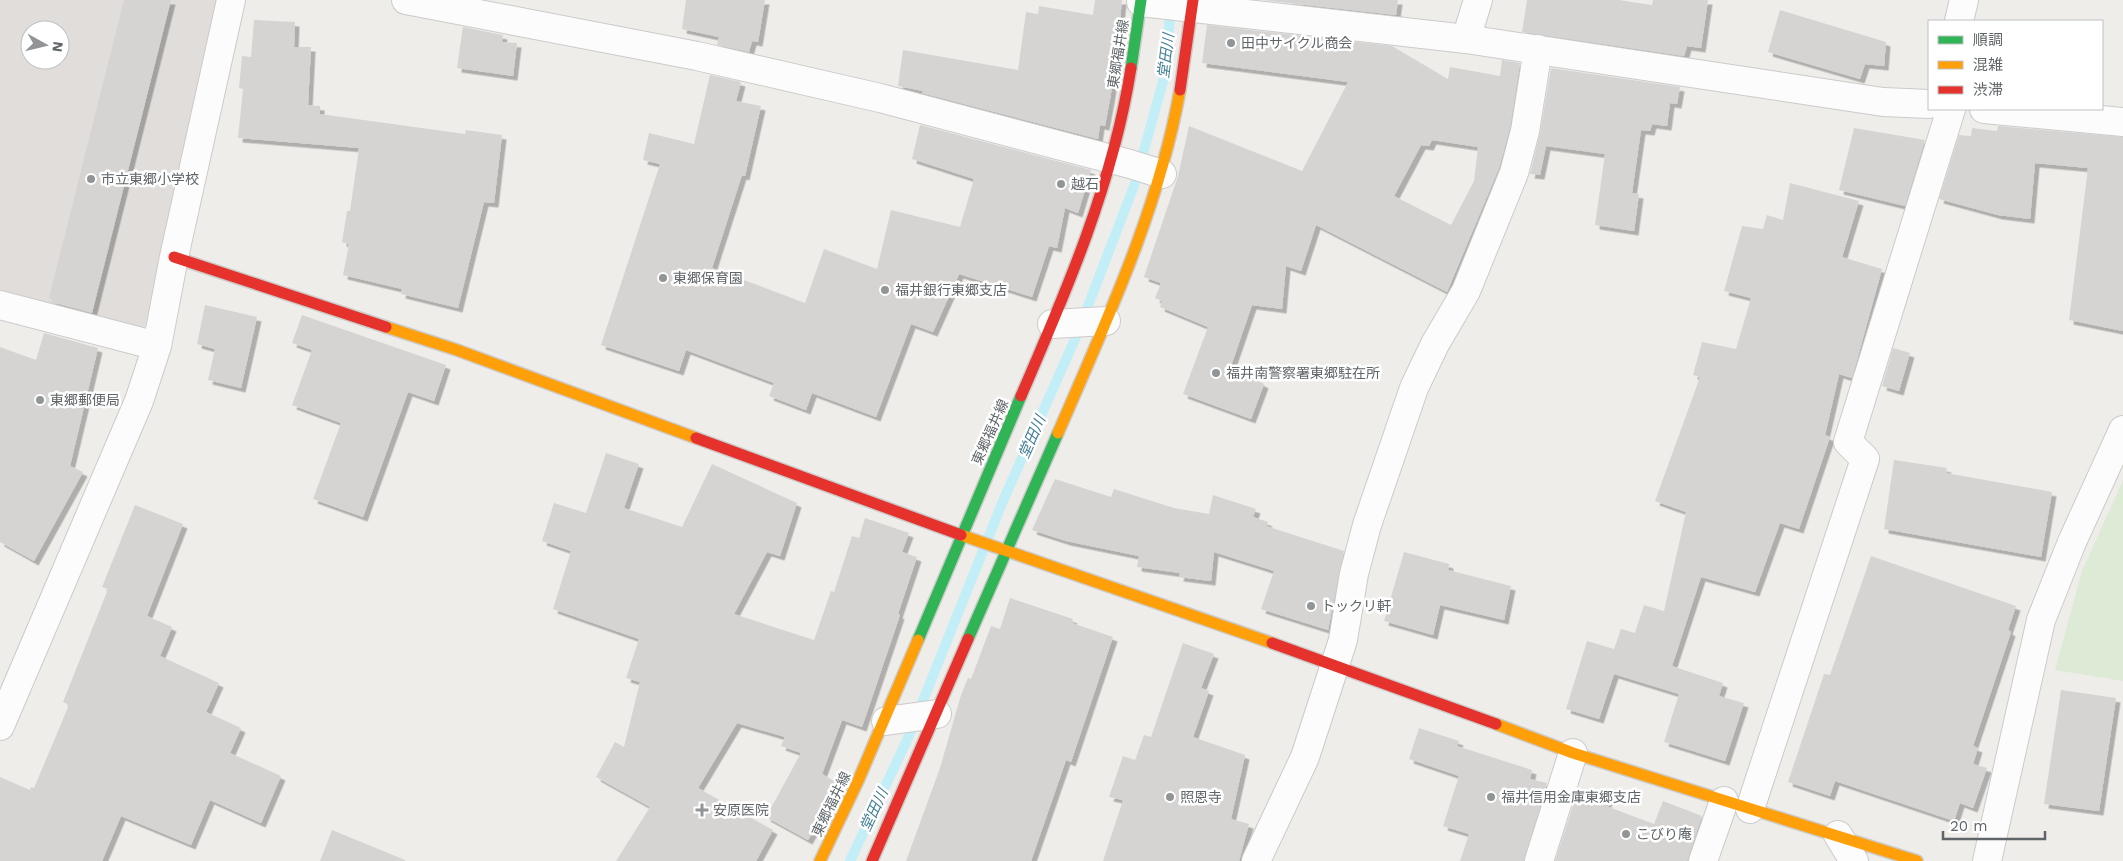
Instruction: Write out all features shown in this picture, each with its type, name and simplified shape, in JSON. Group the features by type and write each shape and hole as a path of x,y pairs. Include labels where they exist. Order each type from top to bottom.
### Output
{"street":[{"path":"0,726 138,401 157,346 174,257 231,0"},
{"path":"1466,39 1478,0"},
{"path":"1959,20 1964,0"},
{"path":"413,1 697,56 880,98 1162,174"},
{"path":"1141,1 1193,5 1466,39 1884,102 1928,104"},
{"name":"東郷福井線","path":"820,861 852,797 886,721 962,535 1052,324 1112,160 1132,75 1141,1"},
{"path":"872,861 1106,321 1162,174 1180,92 1193,5"},
{"path":"1256,861 1306,757 1343,640 1354,574 1367,525 1414,388 1435,344 1466,290 1514,173 1525,131 1538,49"},
{"path":"1750,809 1866,459 1848,442 1951,110"},
{"path":"1995,110 2123,122"},
{"path":"174,257 457,350 1006,552 1334,664 1574,753 1917,861"},
{"path":"0,305 157,346"},
{"path":"1052,324 1106,321"},
{"path":"1987,861 2041,620 2072,542 2123,430"},
{"path":"886,721 937,714"},
{"path":"1540,861 1574,753"},
{"path":"1703,861 1724,801"},
{"path":"1838,835 1854,861"}],"shaded area":[{"name":"市立東郷小学校","path":"0,0 225,0 148,320 141,334 0,298"}],"green space":[{"path":"2123,480 2123,681 2055,670 2082,571"}],"building":[{"path":"124,0 171,0 92,313 51,302 52,299 49,298"},
{"path":"686,0 765,0 758,42 752,41 749,52 717,45 719,37 682,29"},
{"path":"1095,0 1122,0 1120,20 1123,20 1105,126 1100,125 1098,139 922,93 923,91 898,86 903,50 1018,70 1026,12 1038,14 1039,6 1093,15"},
{"path":"1262,0 1398,0 1396,15"},
{"path":"1527,0 1619,0 1652,5 1653,0 1708,0 1701,48 1687,46 1684,56 1522,32"},
{"path":"1780,10 1886,42 1884,66 1865,64 1860,79 1768,52"},
{"path":"254,20 295,22 294,47 311,47 308,105 320,106 320,114 465,134 466,130 502,135 494,203 484,202 458,308 401,294 402,289 343,275 349,244 342,242 347,211 350,211 359,148 238,138 243,89 239,88 242,56 251,57"},
{"path":"1207,25 1392,46 1448,79 1450,67 1500,76 1502,60 1520,63 1510,128 1499,168 1447,292 1316,225 1301,271 1286,266 1282,309 1252,305 1231,366 1264,384 1251,419 1183,394 1208,327 1160,307 1162,301 1155,298 1161,283 1144,277 1178,176 1189,126 1302,171 1348,82 1202,63","holes":["1432,140 1478,147 1474,181 1451,225 1394,196 1421,145 1429,146"]},
{"path":"463,27 503,35 502,42 517,43 513,76 457,68"},
{"path":"1551,68 1680,87 1677,104 1670,103 1667,126 1652,124 1650,131 1641,130 1632,193 1639,194 1634,231 1595,225 1605,154 1546,146 1540,175 1530,174 1540,133"},
{"path":"710,75 741,82 736,101 761,106 745,176 742,175 712,268 805,303 824,249 877,269 891,210 960,227 974,179 912,159 920,125 1091,170 1078,213 1065,208 1057,248 1049,246 1032,297 959,274 933,332 911,324 876,417 812,393 806,410 769,396 774,383 686,350 679,371 601,345 660,164 643,160 649,133 694,144"},
{"path":"1998,126 2123,137 2123,331 2069,320 2088,168 2035,163 2030,219 1998,215 1939,199 1959,135 1971,136 1972,128 1997,131"},
{"path":"1854,128 1925,140 1905,206 1839,190"},
{"path":"1790,183 1859,201 1842,257 1882,269 1852,378 1839,374 1825,435 1830,437 1799,529 1780,523 1755,592 1701,577 1672,666 1723,683 1719,696 1744,703 1725,761 1664,742 1679,694 1614,674 1599,719 1566,709 1587,641 1614,649 1621,629 1635,633 1644,605 1664,611 1686,512 1655,501 1700,377 1693,375 1702,342 1736,349 1751,298 1724,291 1742,226 1763,229 1767,215 1783,220"},
{"path":"205,305 257,317 241,388 208,380 215,349 197,344"},
{"path":"302,315 446,365 434,401 408,392 363,517 313,499 341,423 292,405 312,350 292,343"},
{"path":"44,333 98,348 70,466 83,472 34,561 0,542 0,347 36,360"},
{"path":"1893,348 1910,353 1899,391 1882,386"},
{"path":"606,453 639,464 624,508 682,527 712,464 797,503 780,556 767,552 734,614 814,640 831,591 834,592 852,536 859,538 865,518 909,533 902,552 917,557 898,614 900,615 862,727 842,720 822,774 839,784 808,840 766,817 801,753 781,746 785,737 737,723 698,788 773,830 756,861 616,861 650,807 596,777 615,742 624,747 640,682 626,678 639,639 553,609 571,551 542,541 554,503 586,513"},
{"path":"1894,460 1947,468 1946,473 2052,492 2041,557 1884,529"},
{"path":"1055,479 1111,497 1114,489 1174,508 1209,514 1213,495 1256,509 1253,517 1268,522 1266,526 1344,551 1328,630 1261,609 1274,571 1214,552 1211,581 1179,577 1180,573 1137,567 1139,556 1066,541 1032,530"},
{"path":"135,505 183,524 147,616 172,627 160,656 219,683 206,712 241,728 230,753 281,776 261,823 210,800 191,845 121,816 102,861 0,861 0,777 30,790 31,787 34,788 69,705 63,702 108,589 102,587"},
{"path":"1404,552 1449,564 1448,570 1511,586 1504,620 1440,605 1433,635 1384,621"},
{"path":"1871,556 2016,606 2008,630 2011,632 1973,746 1978,748 1973,764 1987,768 1973,808 1960,803 1954,821 1835,781 1830,796 1788,782 1824,674 1830,675"},
{"path":"1010,598 1073,619 1072,623 1113,637 1071,762 1066,760 1031,861 906,861 940,768 961,695 968,678 971,679 991,626 1000,629"},
{"path":"1183,643 1214,654 1201,688 1209,691 1193,737 1245,755 1231,819 1249,824 1239,861 1103,861 1123,800 1109,797 1123,756 1135,760 1144,735 1151,737"},
{"path":"2061,690 2116,698 2099,811 2044,804"},
{"path":"1419,728 1459,741 1457,746 1532,770 1530,779 1547,783 1524,861 1460,861 1469,834 1443,826 1459,776 1409,759"},
{"path":"1578,790 1609,797 1606,806 1654,824 1663,801 1702,816 1687,861 1555,861"},
{"path":"332,830 405,860 405,861 320,861"}],"waterway":[{"name":"堂田川","path":"850,861 908,738 1003,501 1076,337 1134,186 1164,78 1171,6"}],"traffic: fast":[{"path":"1131,68 1141,0"},
{"path":"918,640 1021,396"},
{"path":"968,639 1058,433"}],"traffic: slow":[{"path":"1058,433 1112,307 1145,222 1171,134 1180,90"},
{"path":"386,327 457,350 696,438"},
{"path":"961,535 1272,643"},
{"path":"820,861 858,781 918,640"},
{"path":"1496,724 1573,753 1917,861"}],"traffic: jam":[{"path":"1180,90 1193,0"},
{"path":"1021,396 1071,276 1100,194 1113,153 1131,68"},
{"path":"174,257 386,327"},
{"path":"696,438 961,535"},
{"path":"872,861 968,639"},
{"path":"1272,643 1496,724"}],"place":[{"name":"田中サイクル商会","path":"1231,43"},
{"name":"市立東郷小学校","path":"91,179"},
{"name":"越石","path":"1061,184"},
{"name":"東郷保育園","path":"663,278"},
{"name":"福井銀行東郷支店","path":"885,290"},
{"name":"福井南警察署東郷駐在所","path":"1216,373"},
{"name":"東郷郵便局","path":"40,400"},
{"name":"トックリ軒","path":"1311,606"},
{"name":"照恩寺","path":"1170,797"},
{"name":"福井信用金庫東郷支店","path":"1491,797"},
{"name":"安原医院","path":"702,810"},
{"name":"こびり庵","path":"1626,834"}]}
